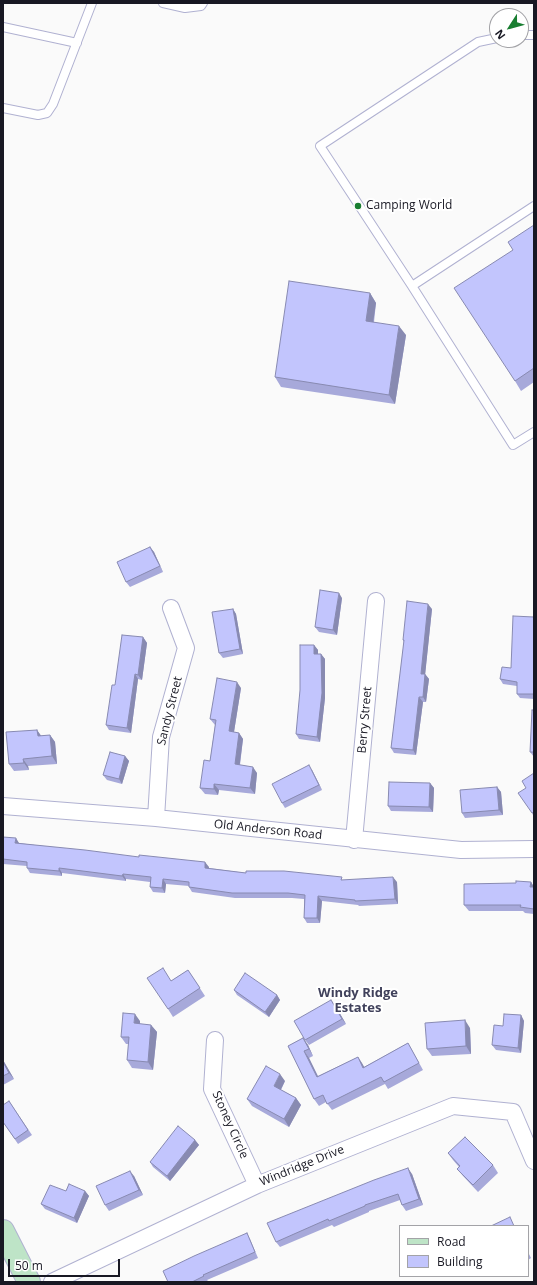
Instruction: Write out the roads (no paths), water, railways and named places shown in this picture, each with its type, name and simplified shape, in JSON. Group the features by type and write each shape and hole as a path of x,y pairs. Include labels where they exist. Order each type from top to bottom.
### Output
{"street":[{"name":"Berry Street","path":"354,840 376,601"},
{"name":"Sandy Street","path":"156,818 161,737 186,648 170,608"},
{"name":"Old Anderson Road","path":"3,806 156,818 354,840 461,850 534,849"},
{"name":"Stoney Circle","path":"215,1040 212,1089 257,1185"},
{"name":"Windridge Drive","path":"52,1282 257,1185 453,1106 513,1112 534,1161"},
{"path":"3,1232 29,1282"}],"lane":[{"path":"3,108 38,115 47,113 53,104 92,3"},
{"path":"163,3 185,8 200,6 203,3"},
{"path":"3,27 77,43"},
{"path":"489,40 478,42 320,146 513,444 534,432"},
{"path":"412,286 534,206"}],"place":[{"name":"Camping World","path":"358,206"}],"district":[{"name":"Windy Ridge Estates","path":"358,1000"}]}
